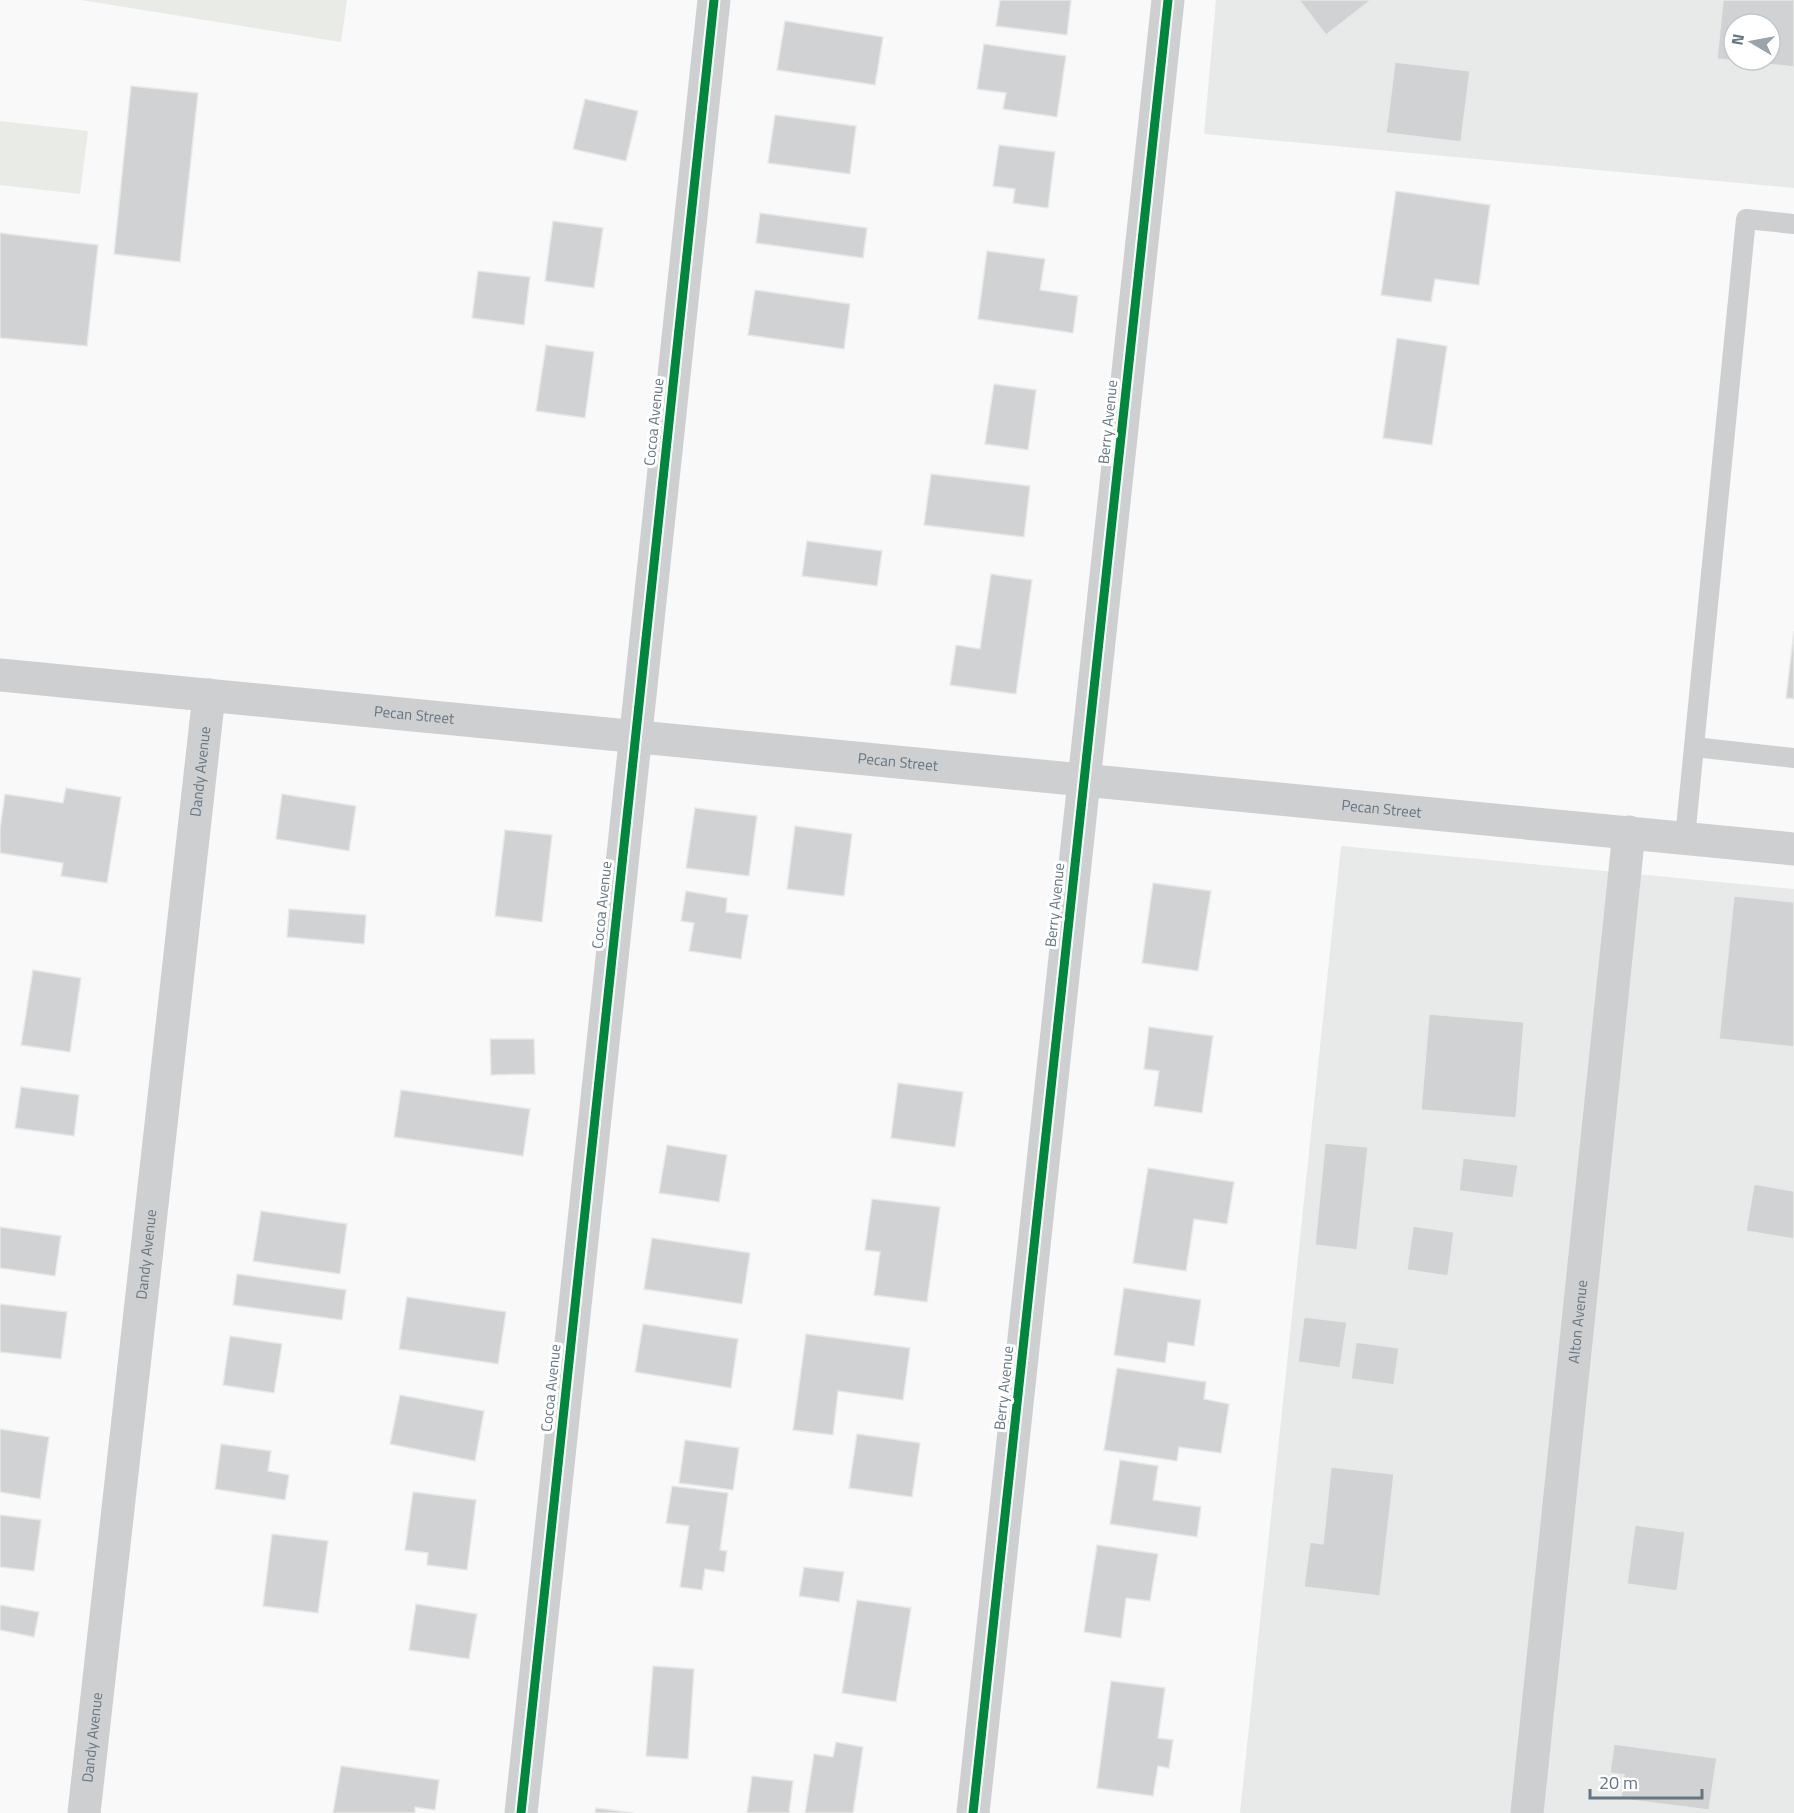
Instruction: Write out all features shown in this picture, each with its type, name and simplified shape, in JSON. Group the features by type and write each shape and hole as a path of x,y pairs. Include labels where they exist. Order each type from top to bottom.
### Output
{"street":[{"name":"Cocoa Avenue","path":"521,1813 714,0"},
{"name":"Berry Avenue","path":"974,1813 1168,0"},
{"name":"Pecan Street","path":"0,675 1794,849"},
{"name":"Dandy Avenue","path":"84,1813 209,695"},
{"name":"Alton Avenue","path":"1527,1813 1629,832"}],"lane":[{"path":"1684,837 1746,219 1794,224"},
{"path":"1694,747 1794,758"}],"shaded area":[{"path":"81,0 347,0 341,42"},
{"path":"1216,0 1794,0 1794,188 1204,134"},
{"path":"0,121 88,131 80,194 0,185"},
{"path":"1341,846 1794,889 1794,1813 1240,1813"}],"building":[{"path":"1000,0 1071,0 1067,35 996,26"},
{"path":"1299,0 1371,0 1326,35"},
{"path":"1723,0 1794,0 1794,67 1782,66 1782,12 1722,12 1722,60 1717,59"},
{"path":"785,21 883,37 875,85 777,70"},
{"path":"984,44 1066,56 1057,117 1003,109 1006,93 977,89"},
{"path":"1395,62 1470,71 1461,142 1386,133"},
{"path":"131,86 198,93 180,262 114,254"},
{"path":"585,99 638,111 626,161 573,149"},
{"path":"775,115 856,126 850,174 768,163"},
{"path":"999,145 1055,152 1048,208 1013,203 1015,189 993,186"},
{"path":"1396,191 1490,205 1479,285 1435,279 1431,302 1381,295"},
{"path":"760,213 867,228 863,258 756,243"},
{"path":"553,221 603,228 594,288 545,281"},
{"path":"0,233 98,245 87,346 0,338"},
{"path":"987,251 1045,259 1040,290 1078,296 1073,333 978,319"},
{"path":"478,271 530,277 524,325 472,318"},
{"path":"755,290 850,304 844,349 748,335"},
{"path":"1397,338 1447,346 1432,445 1383,438"},
{"path":"546,345 594,352 585,418 536,411"},
{"path":"994,384 1036,390 1028,450 985,444"},
{"path":"931,474 1030,486 1024,537 924,525"},
{"path":"807,541 882,551 877,586 802,576"},
{"path":"991,574 1032,580 1016,694 950,685 956,645 980,649"},
{"path":"1794,631 1794,699 1786,698"},
{"path":"66,788 121,797 107,883 61,876 63,863 0,853 0,829 5,794 63,803"},
{"path":"282,794 356,806 349,851 276,839"},
{"path":"695,808 757,816 749,876 686,868"},
{"path":"795,826 852,834 844,896 787,889"},
{"path":"505,830 552,835 542,922 495,916"},
{"path":"1153,883 1211,891 1198,971 1142,963"},
{"path":"686,891 727,898 726,912 748,915 741,959 689,951 694,923 681,921"},
{"path":"1734,896 1794,902 1794,1047 1719,1039"},
{"path":"289,909 366,915 364,944 287,937"},
{"path":"33,970 81,978 70,1052 21,1045"},
{"path":"1429,1014 1524,1022 1516,1118 1421,1110"},
{"path":"1149,1027 1213,1036 1202,1113 1154,1106 1159,1071 1144,1069"},
{"path":"490,1039 534,1039 535,1074 491,1075"},
{"path":"898,1083 963,1092 955,1147 891,1138"},
{"path":"21,1087 79,1095 74,1136 15,1128"},
{"path":"401,1090 530,1109 523,1156 394,1137"},
{"path":"1325,1143 1368,1147 1357,1250 1315,1245"},
{"path":"667,1145 727,1155 719,1202 659,1193"},
{"path":"1463,1158 1518,1165 1513,1198 1459,1191"},
{"path":"1148,1168 1234,1182 1227,1224 1194,1219 1186,1271 1133,1263"},
{"path":"1754,1184 1794,1191 1794,1239 1746,1231"},
{"path":"872,1199 940,1207 927,1302 874,1295 880,1252 865,1250"},
{"path":"261,1211 347,1224 340,1274 253,1261"},
{"path":"1413,1226 1454,1232 1448,1276 1407,1270"},
{"path":"0,1227 61,1236 55,1276 0,1268"},
{"path":"652,1238 750,1253 742,1304 644,1289"},
{"path":"237,1274 346,1290 342,1320 233,1305"},
{"path":"1124,1288 1201,1300 1194,1346 1168,1342 1165,1363 1114,1355"},
{"path":"407,1297 506,1312 498,1364 399,1349"},
{"path":"0,1304 67,1312 61,1359 0,1352"},
{"path":"1304,1317 1347,1322 1340,1368 1298,1362"},
{"path":"643,1324 738,1339 731,1388 635,1372"},
{"path":"806,1334 910,1348 903,1400 838,1391 833,1435 793,1430"},
{"path":"230,1336 282,1344 274,1393 223,1385"},
{"path":"1356,1342 1399,1348 1394,1385 1351,1379"},
{"path":"1117,1368 1206,1382 1204,1399 1229,1404 1221,1453 1179,1447 1177,1461 1104,1450"},
{"path":"400,1395 484,1411 475,1461 390,1444"},
{"path":"0,1429 49,1437 40,1499 0,1492"},
{"path":"857,1434 920,1443 912,1497 849,1488"},
{"path":"685,1440 739,1448 733,1490 679,1483"},
{"path":"221,1444 271,1451 268,1471 289,1475 285,1500 215,1489"},
{"path":"1120,1460 1158,1466 1153,1500 1201,1507 1197,1537 1110,1524"},
{"path":"1331,1467 1394,1474 1380,1596 1304,1587 1310,1542 1323,1544"},
{"path":"672,1486 728,1493 720,1550 727,1551 724,1572 705,1569 702,1590 680,1587 689,1526 666,1523"},
{"path":"413,1492 476,1500 467,1570 427,1565 428,1553 405,1550"},
{"path":"0,1515 41,1520 34,1571 0,1567"},
{"path":"1635,1525 1685,1532 1677,1591 1627,1584"},
{"path":"272,1534 328,1541 318,1613 263,1606"},
{"path":"1097,1545 1158,1554 1150,1601 1126,1598 1121,1638 1084,1632"},
{"path":"804,1567 844,1572 839,1602 799,1596"},
{"path":"857,1600 911,1608 896,1702 842,1693"},
{"path":"416,1604 477,1614 469,1659 409,1650"},
{"path":"0,1605 39,1612 34,1637 0,1630"},
{"path":"653,1666 694,1669 688,1759 646,1756"},
{"path":"1111,1681 1165,1688 1158,1738 1173,1740 1169,1768 1158,1766 1153,1796 1097,1788"},
{"path":"836,1742 863,1747 853,1813 805,1813 814,1754 833,1757"},
{"path":"1614,1744 1717,1758 1709,1810 1621,1799 1624,1775 1610,1773"},
{"path":"341,1766 439,1780 435,1810 415,1807 415,1813 333,1813"},
{"path":"752,1776 793,1781 789,1813 747,1813"},
{"path":"596,1808 633,1813 595,1813"}],"cycle path":[{"path":"521,1813 714,0"},
{"path":"973,1813 1168,0"}]}
